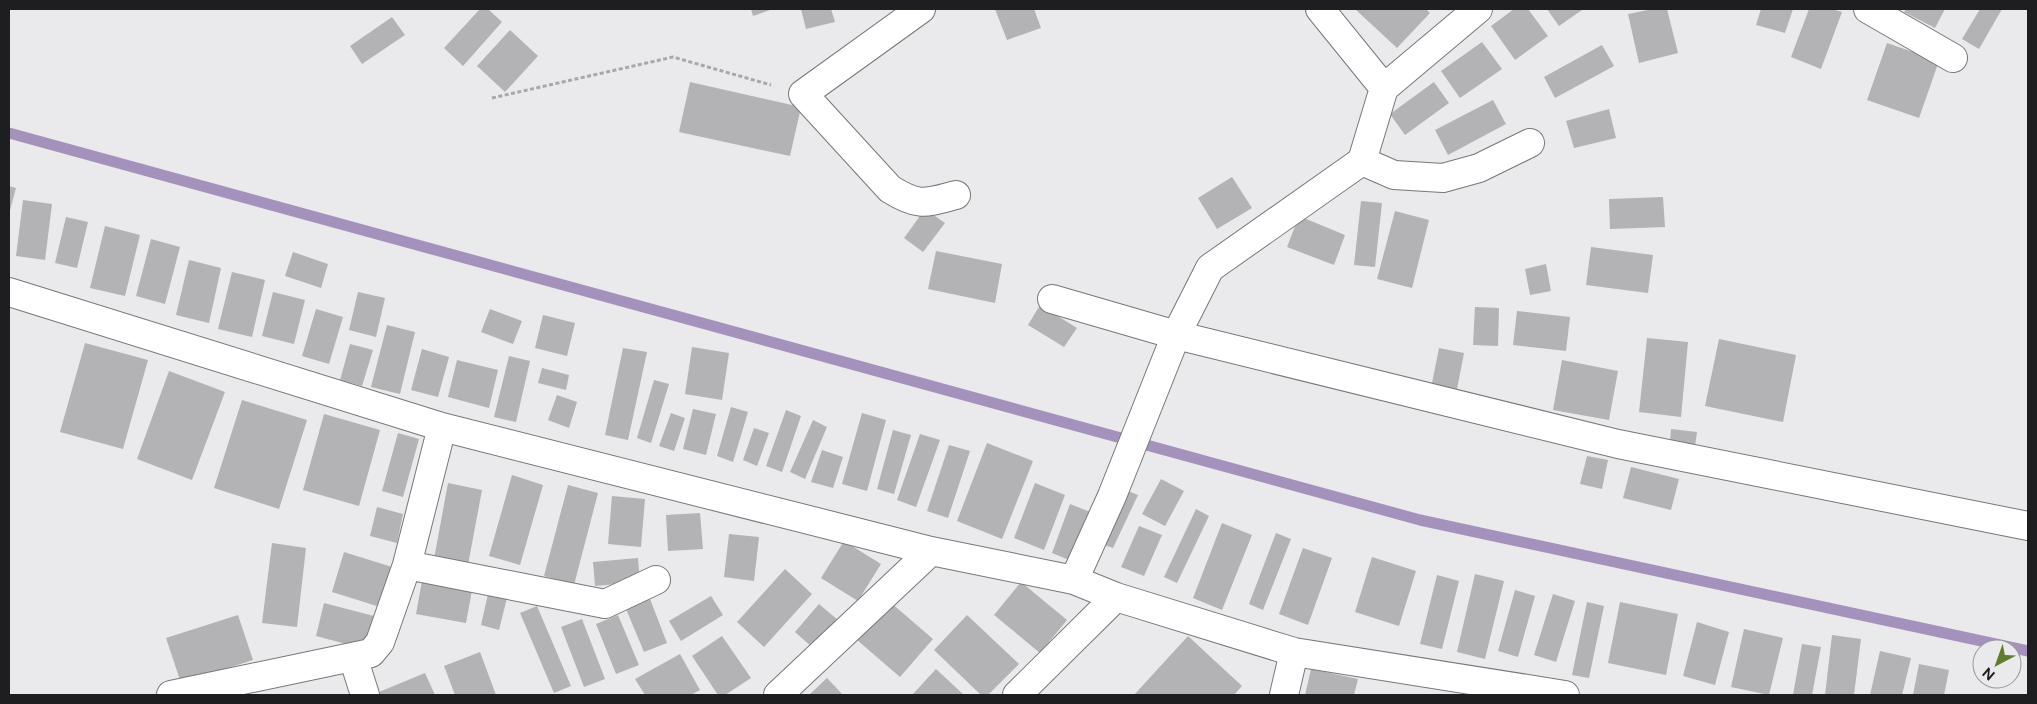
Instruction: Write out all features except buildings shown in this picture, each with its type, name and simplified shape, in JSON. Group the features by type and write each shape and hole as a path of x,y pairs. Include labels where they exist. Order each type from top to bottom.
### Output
{"street":[{"path":"921,9 803,94 890,190 906,199 924,204 956,195"},
{"path":"1320,9 1384,88"},
{"path":"1074,580 1112,496 1172,344 1210,268 1362,161 1384,88 1478,9"},
{"path":"1868,9 1953,58"},
{"path":"1362,161 1394,175 1443,178 1479,168 1530,143"},
{"path":"9,292 442,427 931,551 1074,580 1116,596 1294,652 1472,688 1550,694"},
{"path":"1052,300 1172,344 1618,444 2028,526"},
{"path":"171,695 371,653 376,648 407,565 442,427"},
{"path":"778,695 931,551"},
{"path":"407,565 605,604 656,580"},
{"path":"1017,695 1116,596"},
{"path":"1284,695 1294,652"},
{"path":"353,657 366,695"}],"path":[{"path":"492,98 673,57 803,94"}],"waterway":[{"path":"9,133 1420,520 2028,651"}]}
